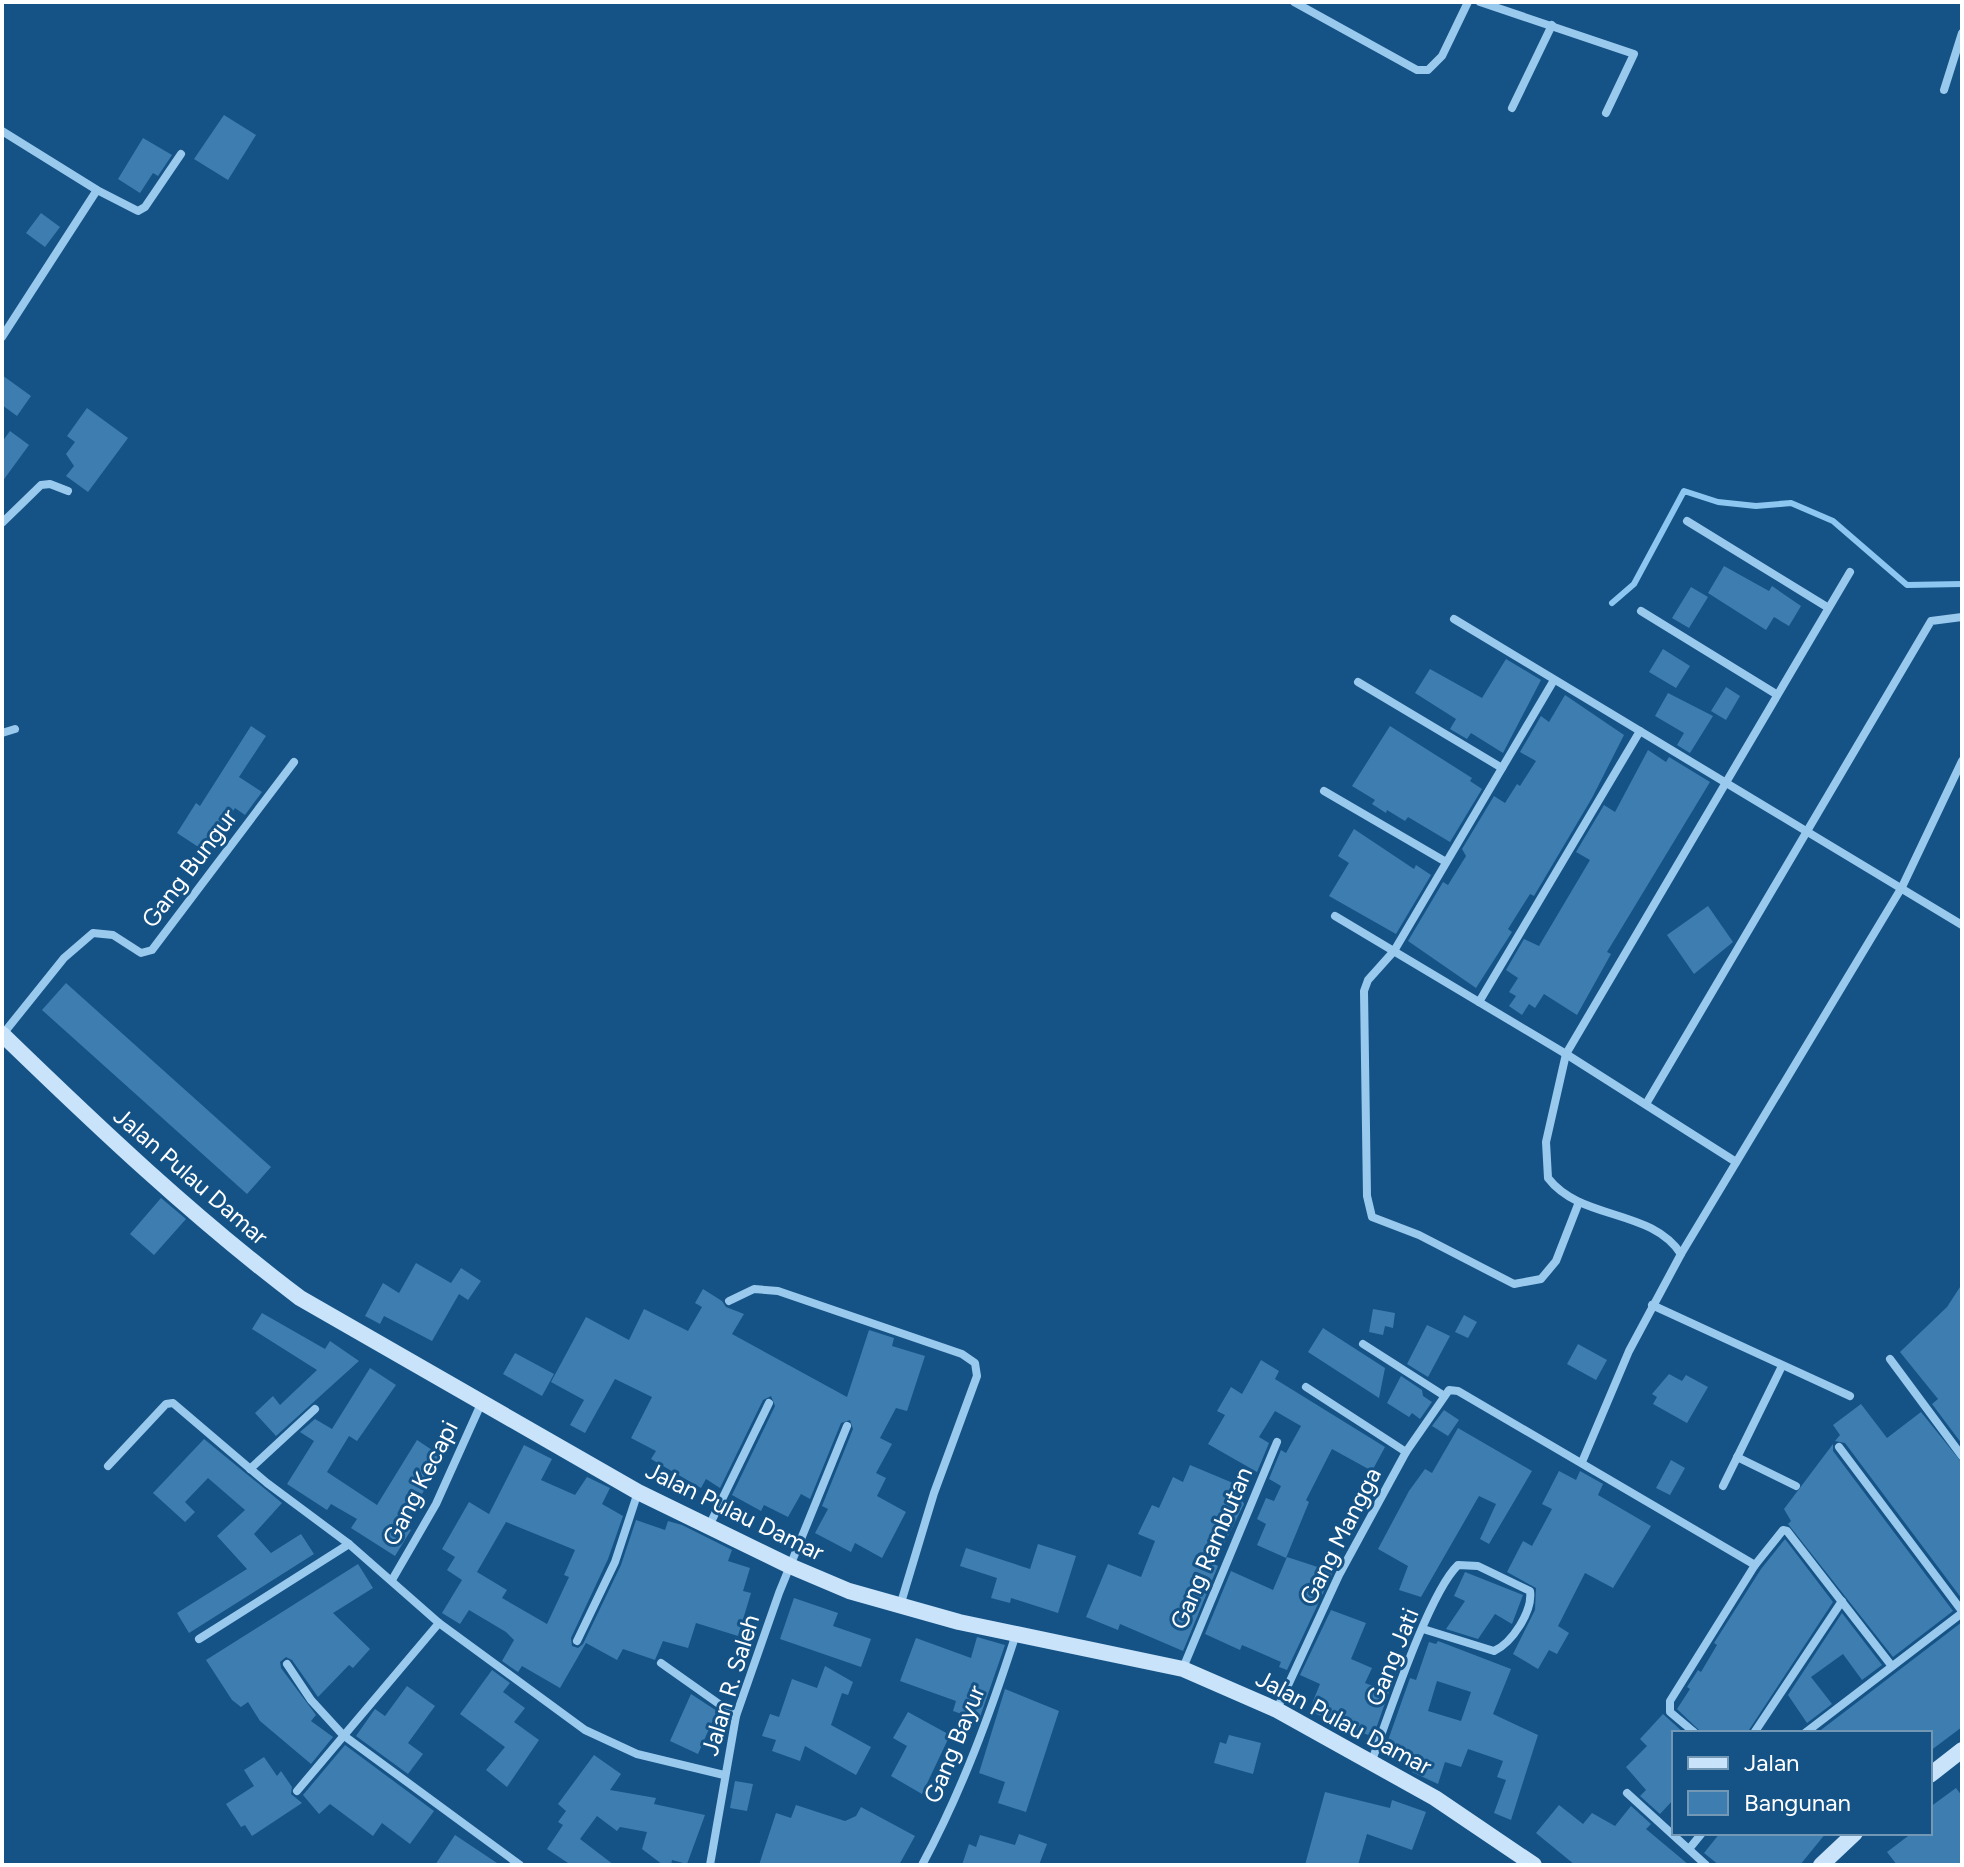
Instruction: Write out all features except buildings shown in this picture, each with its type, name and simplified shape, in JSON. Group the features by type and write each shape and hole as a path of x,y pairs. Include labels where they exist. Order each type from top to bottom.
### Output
{"street":[{"path":"1294,2 1417,70 1428,70 1442,56 1468,2"},
{"path":"1480,2 1634,54 1606,113"},
{"path":"1512,108 1552,25"},
{"path":"1944,90 1962,33"},
{"path":"2,131 97,190 142,210 181,154"},
{"path":"2,337 97,190"},
{"path":"2,523 41,485 50,484 68,491"},
{"path":"1687,521 1827,607"},
{"path":"1681,1254 1667,1237 1649,1227 1579,1202 1555,1187 1545,1163 1546,1142 1566,1054 1850,572"},
{"path":"1641,611 1776,694"},
{"path":"1646,1104 1931,621 1962,617"},
{"path":"1454,619 1962,925"},
{"path":"1554,680 1394,951 1368,980 1364,991 1367,1196 1372,1217 1419,1235 1514,1284 1541,1279 1556,1261 1579,1202"},
{"path":"1358,682 1502,768"},
{"path":"2,733 15,729"},
{"path":"1479,1002 1640,731"},
{"path":"1755,1565 1582,1462 1652,1305 1902,887 1962,761"},
{"name":"Gang Bungur","path":"2,1035 64,958 93,933 113,935 141,953 152,950 294,762"},
{"path":"1324,791 1446,862"},
{"path":"1335,916 1566,1054 1736,1162"},
{"name":"Jalan Pulau Damar","path":"2,1035 119,1147 251,1261 334,1319 638,1492 790,1566 849,1591 1016,1634 1183,1669 1277,1710 1435,1798 1534,1865"},
{"path":"729,1301 754,1289 778,1291 962,1354 975,1363 977,1376 934,1493 900,1606"},
{"path":"1652,1305 1850,1396"},
{"path":"1363,1344 1443,1395"},
{"path":"1890,1359 1962,1456"},
{"path":"1723,1486 1782,1366"},
{"path":"1306,1387 1406,1452"},
{"name":"Gang Mangga","path":"1277,1710 1339,1575 1406,1452 1443,1395 1452,1389 1582,1462"},
{"path":"108,1466 171,1402 250,1469 349,1544 439,1623 598,1736 637,1754 724,1775"},
{"path":"709,1527 769,1403"},
{"name":"Gang Kecapi","path":"392,1580 436,1504 481,1404"},
{"path":"250,1469 315,1409"},
{"name":"Jalan R. Saleh","path":"710,1865 736,1716 790,1566 847,1426"},
{"name":"Gang Rambutan","path":"1183,1669 1277,1442"},
{"path":"1808,1731 1962,1612 1839,1447"},
{"path":"1737,1457 1796,1486"},
{"path":"577,1641 615,1562 638,1492"},
{"path":"1693,1731 1670,1712 1670,1701 1778,1533 1787,1531 1891,1665"},
{"path":"199,1639 349,1544"},
{"name":"Gang Jati","path":"1371,1763 1423,1629 1455,1568 1467,1564 1478,1566 1530,1591 1531,1598 1515,1633 1506,1645 1494,1651 1423,1629"},
{"path":"1755,1731 1842,1601"},
{"path":"297,1791 439,1623"},
{"name":"Gang Bayur","path":"922,1865 951,1810 988,1721 1016,1634"},
{"path":"661,1663 736,1716"},
{"path":"287,1664 311,1700 343,1735 520,1865"},
{"path":"1932,1773 1962,1750"},
{"path":"1627,1793 1672,1834"},
{"path":"1674,1835 1706,1865"},
{"path":"1689,1849 1700,1835"},
{"path":"1821,1865 1853,1835"}],"waterway":[{"path":"1612,603 1634,584 1684,491 1718,502 1756,506 1791,503 1833,521 1907,585 1962,584"}]}
